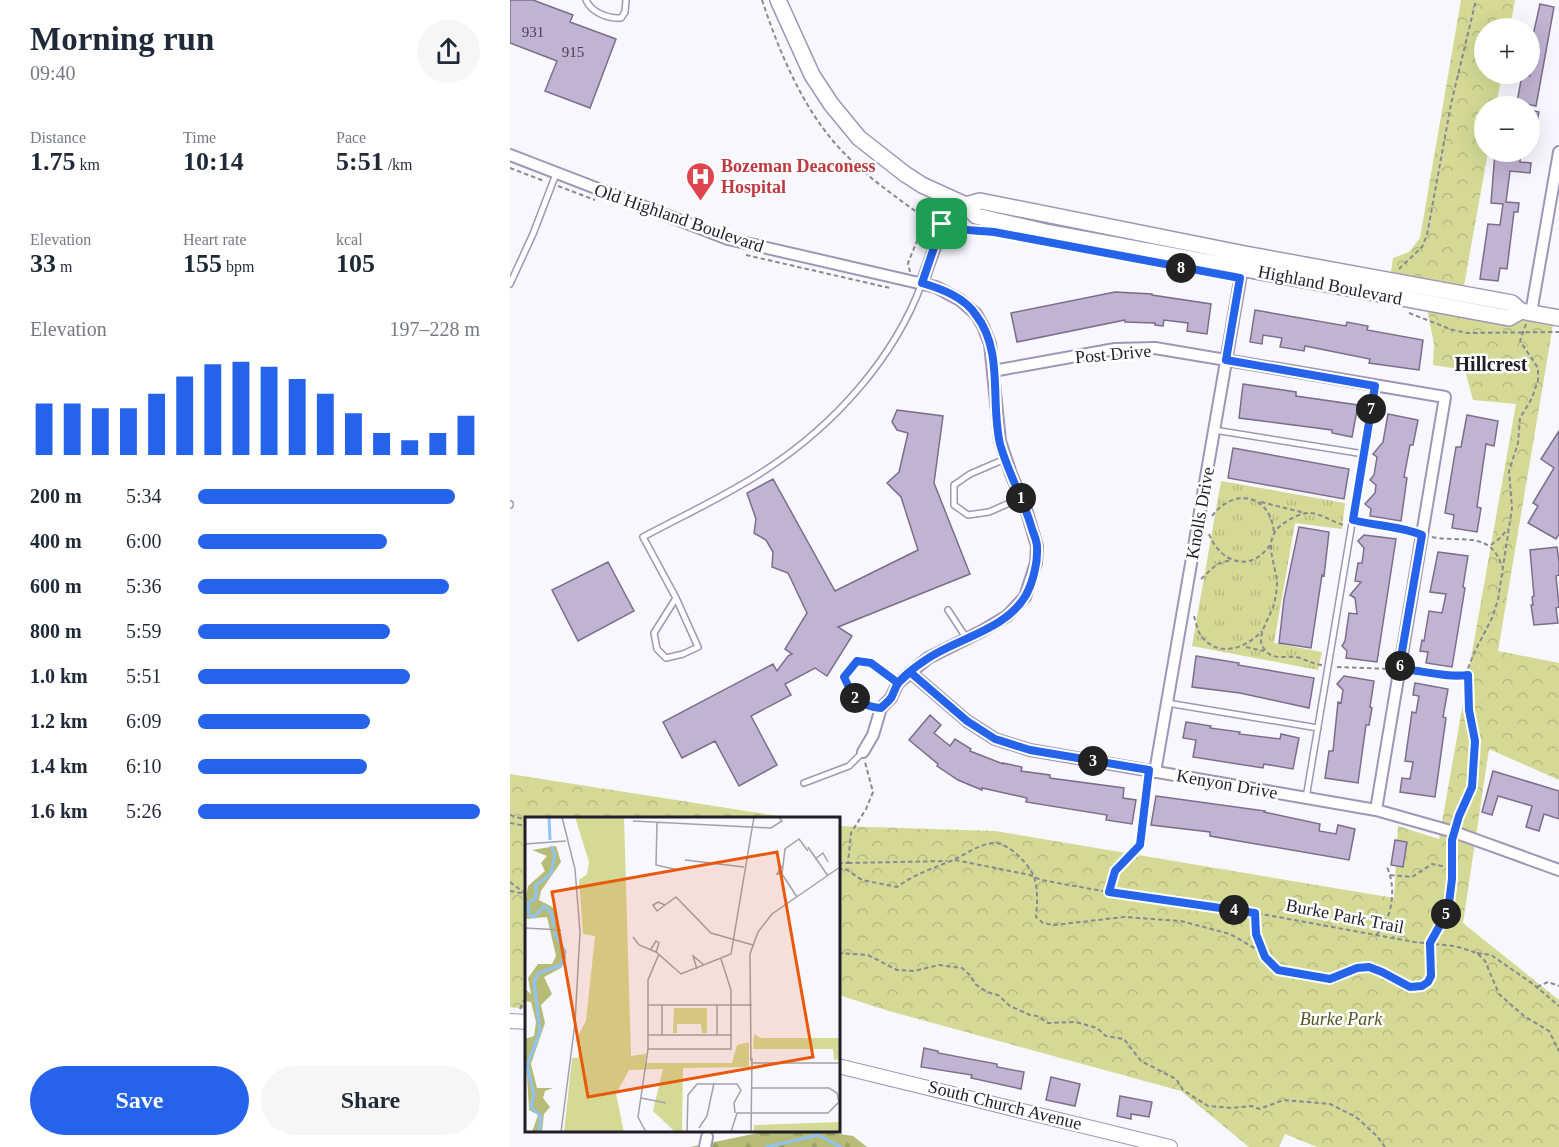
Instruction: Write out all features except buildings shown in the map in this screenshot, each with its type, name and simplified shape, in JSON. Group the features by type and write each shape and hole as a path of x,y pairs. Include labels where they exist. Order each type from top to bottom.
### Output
{"main road":[{"name":"Highland Boulevard","path":"778,0 812,75 859,138 888,162 922,185 959,202 976,216 1046,232 1389,280 1512,303 1526,312 1559,318"},
{"name":"Highland Boulevard","path":"1243,261 1412,301 1509,318 1526,312"}],"street":[{"path":"1526,312 1559,152"},
{"name":"Old Highland Boulevard","path":"510,155 728,239 922,283 948,292 976,314 990,344 998,431 1005,459 1037,546 1036,563 1025,597 1008,616 928,658 898,683"},
{"path":"922,283 942,224 959,202"},
{"name":"Knolls Drive","path":"1152,771 1167,703 1243,261"},
{"name":"Post Drive","path":"993,371 1115,350 1155,348 1445,398 1422,535"},
{"path":"1376,810 1422,535"},
{"name":"Kenyon Drive","path":"910,672 967,721 995,739 1030,750 1376,810 1454,832 1559,870"},
{"path":"863,752 873,735 881,708 891,698 898,683"},
{"name":"South Church Avenue","path":"840,1066 1170,1147"}],"lane":[{"path":"586,0 593,10 614,18 621,18 625,12 626,0"},
{"path":"510,284 533,234 556,174"},
{"path":"676,598 654,633 657,649 666,658 698,647 676,598 643,537 767,469 823,425 880,361 906,320 922,283"},
{"path":"1306,798 1375,386"},
{"path":"1214,430 1364,454"},
{"path":"1005,459 970,474 954,485 954,505 968,515 989,512 1021,498"},
{"path":"948,610 967,639"},
{"path":"881,708 862,703 851,694 844,677 857,661 871,663 898,683"},
{"path":"1167,703 1318,728"},
{"path":"804,783 849,765 863,752"}],"path":[{"path":"762,0 802,94 831,139 863,172 926,219 958,231 978,230"},
{"path":"1389,280 1422,247 1427,236 1452,104 1476,0"},
{"path":"1034,877 1036,917 1043,923 1054,925 1124,917 1181,921 1230,934 1258,950 1278,970 1330,979 1357,968 1369,967 1404,985 1416,987 1428,982 1431,976 1430,943 1448,911 1452,840 1459,816 1472,787 1475,741 1469,710 1468,675 1474,653 1492,618 1498,600 1512,508 1509,471 1518,443 1518,424 1532,398 1538,380 1538,368 1520,340 1526,312"},
{"path":"1212,516 1228,501 1242,498 1323,516 1338,524 1392,526 1449,541 1474,540 1490,546 1499,558 1502,570"},
{"path":"1256,501 1269,513 1273,521 1274,536"},
{"path":"1260,556 1285,521 1308,513"},
{"path":"1490,546 1508,529"},
{"path":"1209,534 1216,549 1231,560"},
{"path":"1244,646 1262,631 1271,615 1276,598 1277,582 1272,562 1271,543"},
{"path":"1201,579 1217,564 1231,560 1249,561 1260,556 1267,556 1272,562"},
{"path":"1194,616 1202,636 1209,642 1227,649 1244,646 1267,652 1278,658 1296,657 1328,666 1424,671 1442,676 1468,675"},
{"path":"1262,631 1261,643 1267,652"},
{"path":"848,863 851,833 866,809 873,792 863,752"},
{"path":"1109,892 1115,871 1140,845 1152,771"},
{"path":"510,815 525,820"},
{"path":"510,823 525,826"},
{"name":"Burke Park Trail","path":"840,868 862,880 897,887 926,869 952,861 973,848 994,843 1010,847 1034,877"},
{"name":"Burke Park Trail","path":"840,863 961,860 1109,892 1255,913 1394,939 1455,946 1491,955 1537,987 1559,1006"},
{"path":"1390,875 1412,877 1432,864 1452,868"},
{"path":"1376,935 1386,923 1392,894 1390,875 1386,865"},
{"path":"510,882 525,893"},
{"path":"510,891 525,894"},
{"path":"1255,913 1256,934 1265,957"},
{"path":"1387,920 1394,939"},
{"path":"840,953 868,954 897,970 914,971 939,965 962,968 971,976 975,984 987,992 998,995 1010,1006 1037,1016 1048,1023 1076,1022 1097,1028 1106,1036 1125,1039 1141,1061 1176,1079 1183,1090 1208,1106 1237,1108 1252,1106 1259,1109 1284,1100 1330,1104 1356,1117 1385,1147"},
{"path":"1477,953 1485,961 1499,994 1524,1016 1549,1031 1559,1051"},
{"path":"1537,987 1548,982 1559,986"},
{"path":"517,1021 525,999"}],"green space":[{"path":"1461,0 1515,0 1512,18 1474,18 1474,84 1500,84 1498,96 1474,96 1474,162 1486,162 1464,286 1391,272 1393,258 1409,252 1420,238"},
{"name":"Burke Park","path":"1426,304 1553,325 1498,651 1559,663 1559,780 1489,749 1463,923 1559,1000 1559,1147 1317,1147 1285,1134 1279,1147 1249,1147 1181,1091 889,1011 840,995 840,826 995,831 1394,898 1398,826 1439,839 1516,404 1473,400 1465,370 1433,365 1434,344"},
{"path":"1221,481 1345,503 1342,529 1295,523 1274,643 1322,652 1318,670 1192,646"},
{"path":"510,774 785,817 525,817 525,1009 510,1007"},
{"path":"762,1132 827,1132 853,1136 867,1147 690,1147"}],"waterway":[{"path":"766,1147 818,1135 841,1147"}],"place":[{"name":"Bozeman Deaconess Hospital","path":"700,202"}],"district":[{"name":"Hillcrest","path":"1491,364"}],"route":[{"path":"942,224 922,283 948,292 960,300 976,314 983,326 990,344 1000,441 1026,509 1037,546 1036,563 1025,597 1008,616 928,658 910,672 898,683 891,698 881,708 862,703 851,694 844,677 857,661 871,663 898,683 910,672 967,721 995,739 1030,750 1149,770 1140,845 1115,871 1109,892 1255,913 1256,934 1265,957 1278,970 1330,979 1357,968 1369,967 1404,985 1422,986 1431,976 1430,943 1448,911 1452,879 1452,840 1459,816 1472,787 1475,741 1469,710 1468,675 1450,677 1424,671 1399,669 1422,535 1392,526 1353,520 1375,386 1226,360 1240,278 994,232 958,231 942,224"}]}
